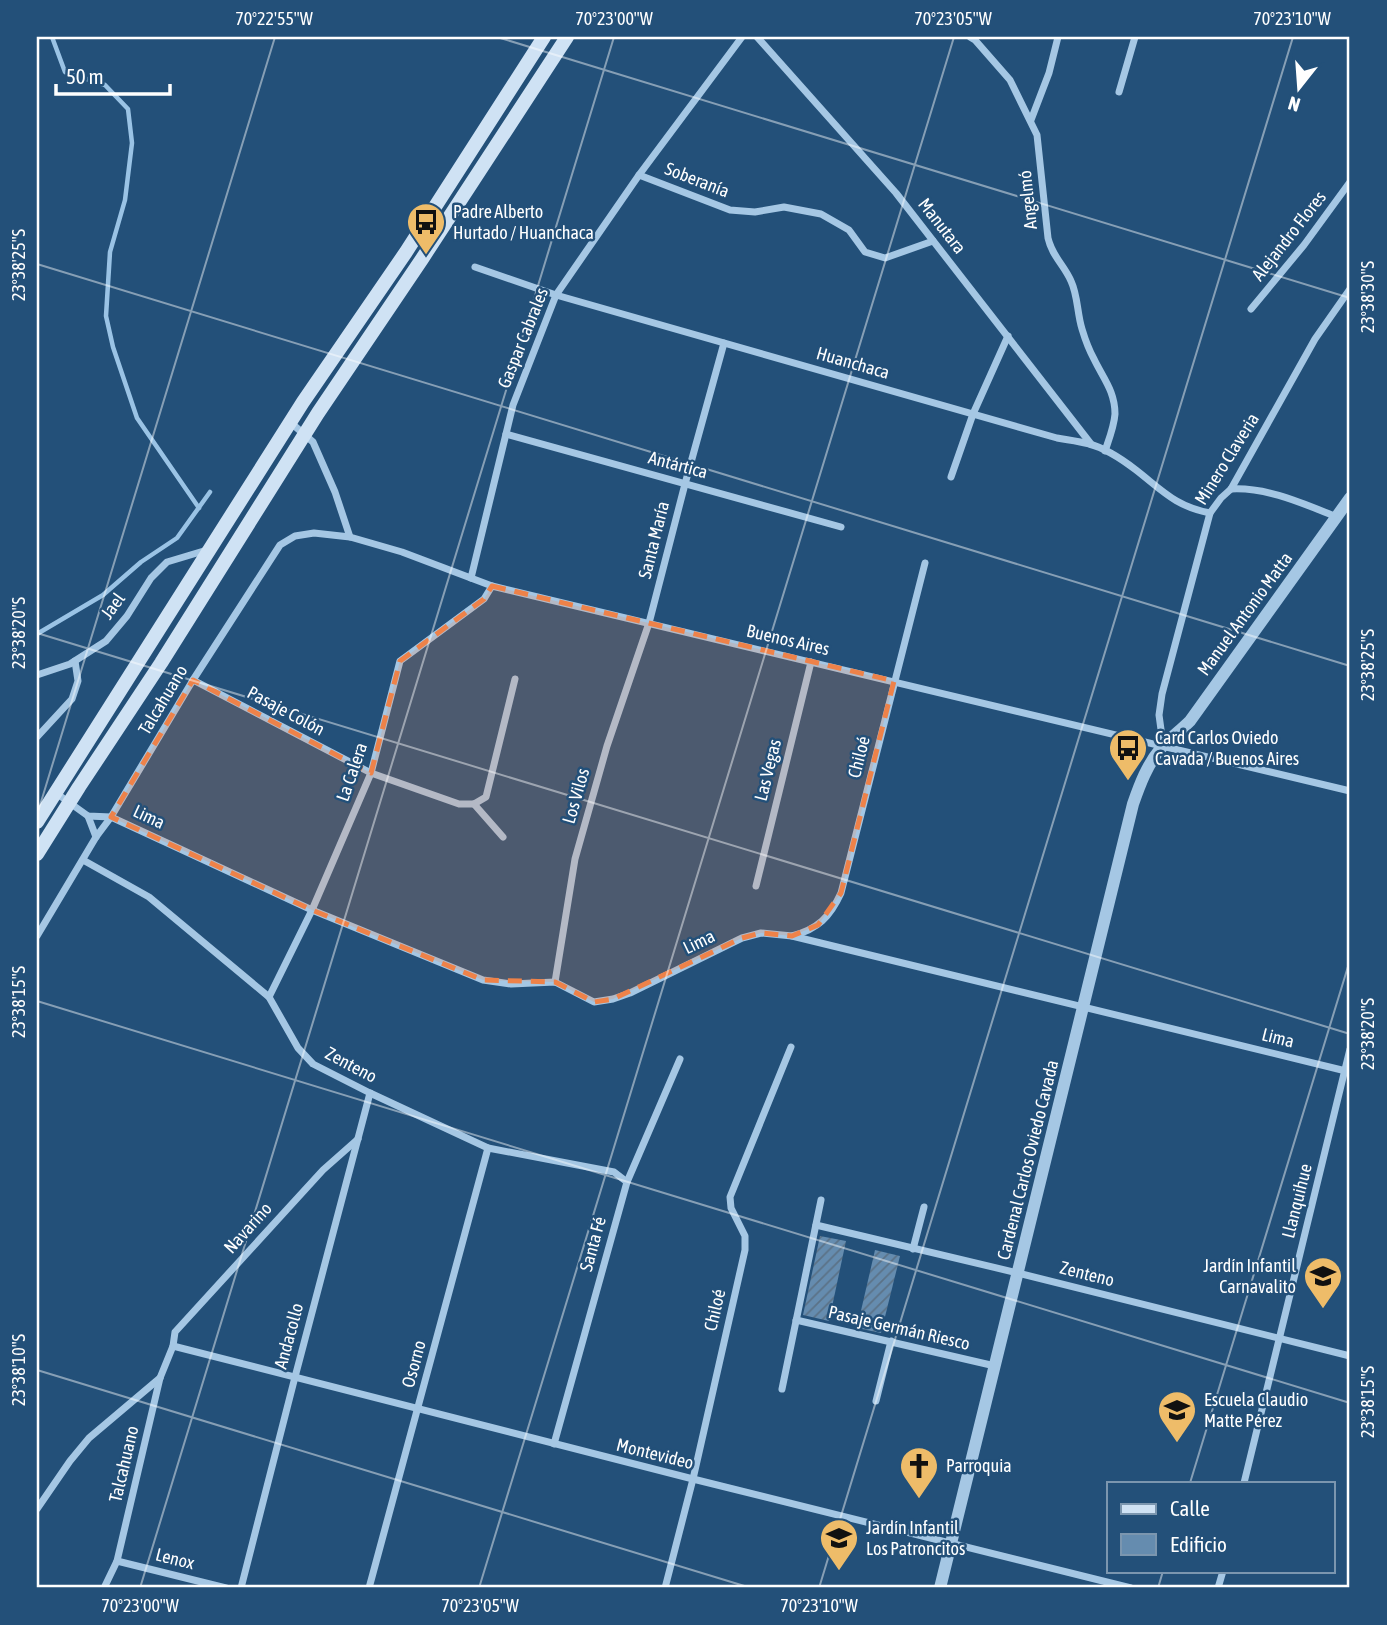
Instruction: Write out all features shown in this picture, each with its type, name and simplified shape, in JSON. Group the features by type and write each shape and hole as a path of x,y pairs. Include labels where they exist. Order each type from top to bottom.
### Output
{"main road":[{"path":"37,822 290,422 406,252 544,37"},
{"path":"37,854 305,434 567,37"}],"street":[{"name":"Gaspar Cabrales","path":"471,578 513,405 556,295 639,175 742,37"},
{"name":"Manutara","path":"757,37 896,193 1091,444"},
{"path":"1031,120 1049,73 1058,37"},
{"path":"1119,92 1135,37"},
{"name":"Angelmó","path":"974,38 1010,80 1037,135 1051,250 1072,281 1081,326 1112,394 1114,424 1105,451"},
{"name":"Soberanía","path":"639,175 730,210 755,212 783,207 821,214 849,230 865,252 885,258 933,241"},
{"name":"Alejandro Flores","path":"1251,309 1350,182"},
{"name":"Huanchaca","path":"475,267 556,295 1057,438 1091,444 1136,470 1179,503 1210,513"},
{"name":"Minero Claveria","path":"1163,746 1159,715 1162,694 1210,513 1231,489 1315,339 1350,289"},
{"path":"951,477 973,414 1007,337"},
{"name":"Santa María","path":"649,623 724,343"},
{"path":"290,422 313,442 335,492 350,537"},
{"name":"Antártica","path":"506,434 841,527"},
{"path":"1231,489 1258,490 1337,517"},
{"name":"Manuel Antonio Matta","path":"1163,746 1190,721 1350,498"},
{"name":"Talcahuano","path":"37,936 193,680 280,545 295,536 314,533 350,537"},
{"name":"Buenos Aires","path":"350,537 402,552 492,586 1350,791"},
{"name":"Jael","path":"37,675 70,664 106,641 127,616 151,578 167,562 208,550"},
{"name":"Chiloé","path":"792,936 818,925 835,906 841,893 925,563"},
{"name":"La Calera","path":"269,997 313,910 371,773 400,661 484,599 492,586"},
{"name":"Los Vilos","path":"555,982 575,859 607,746 649,623"},
{"path":"37,737 72,699 78,681 75,661"},
{"name":"Las Vegas","path":"756,886 811,662"},
{"path":"503,837 474,804 486,797 515,679"},
{"name":"Pasaje Colón","path":"193,680 371,773 459,804 474,804"},
{"name":"Cardenal Carlos Oviedo Cavada","path":"940,1588 1133,804 1141,781 1163,746"},
{"path":"56,793 88,817 96,837"},
{"name":"Lima","path":"88,817 111,817 313,910 483,980 511,984 555,982 594,1002 630,993 742,938 761,933 792,936 1348,1071"},
{"name":"Zenteno","path":"83,860 149,897 269,997 298,1048 313,1064 488,1148 614,1172 627,1182"},
{"name":"Chiloé","path":"664,1588 693,1479 745,1250 745,1236 731,1208 730,1197 792,1047"},
{"name":"Llanquihue","path":"1244,1482 1348,1071 1350,1049"},
{"name":"Santa Fé","path":"554,1444 627,1182 680,1059"},
{"name":"Andacollo","path":"241,1588 370,1093"},
{"name":"Navarino","path":"173,1346 178,1328 323,1170 358,1139"},
{"name":"Osorno","path":"369,1588 488,1148"},
{"path":"782,1389 821,1200"},
{"path":"913,1249 924,1207"},
{"name":"Zenteno","path":"816,1225 1350,1356"},
{"name":"Pasaje Germán Riesco","path":"796,1320 995,1366"},
{"path":"876,1401 891,1341"},
{"name":"Talcahuano","path":"104,1588 117,1561 160,1378 173,1346"},
{"name":"Montevideo","path":"173,1346 1130,1588"},
{"path":"37,1509 89,1438 160,1378"},
{"name":"Lenox","path":"117,1561 226,1588"}],"highlighted area":[{"path":"492,586 894,681 841,893 818,925 792,936 761,933 742,938 613,999 594,1002 555,982 483,980 312,910 111,817 193,680 371,773 400,661 484,599"}],"building":[{"path":"820,1236 846,1241 829,1321 803,1315"},
{"path":"875,1250 900,1256 881,1333 857,1328"}],"waterway":[{"path":"52,37 65,72 105,85 128,109 132,143 125,200 110,252 106,316 113,347 137,418 199,508"},
{"path":"37,634 103,595 141,562 177,538 210,492"}],"place":[{"name":"Padre Alberto Hurtado / Huanchaca","path":"426,256"},
{"name":"Card Carlos Oviedo Cavada / Buenos Aires","path":"1128,782"},
{"name":"Jardín Infantil Carnavalito","path":"1323,1310"},
{"name":"Escuela Claudio Matte Pérez","path":"1177,1444"},
{"name":"Parroquia","path":"919,1500"},
{"name":"Jardín Infantil Los Patroncitos","path":"839,1572"}]}
